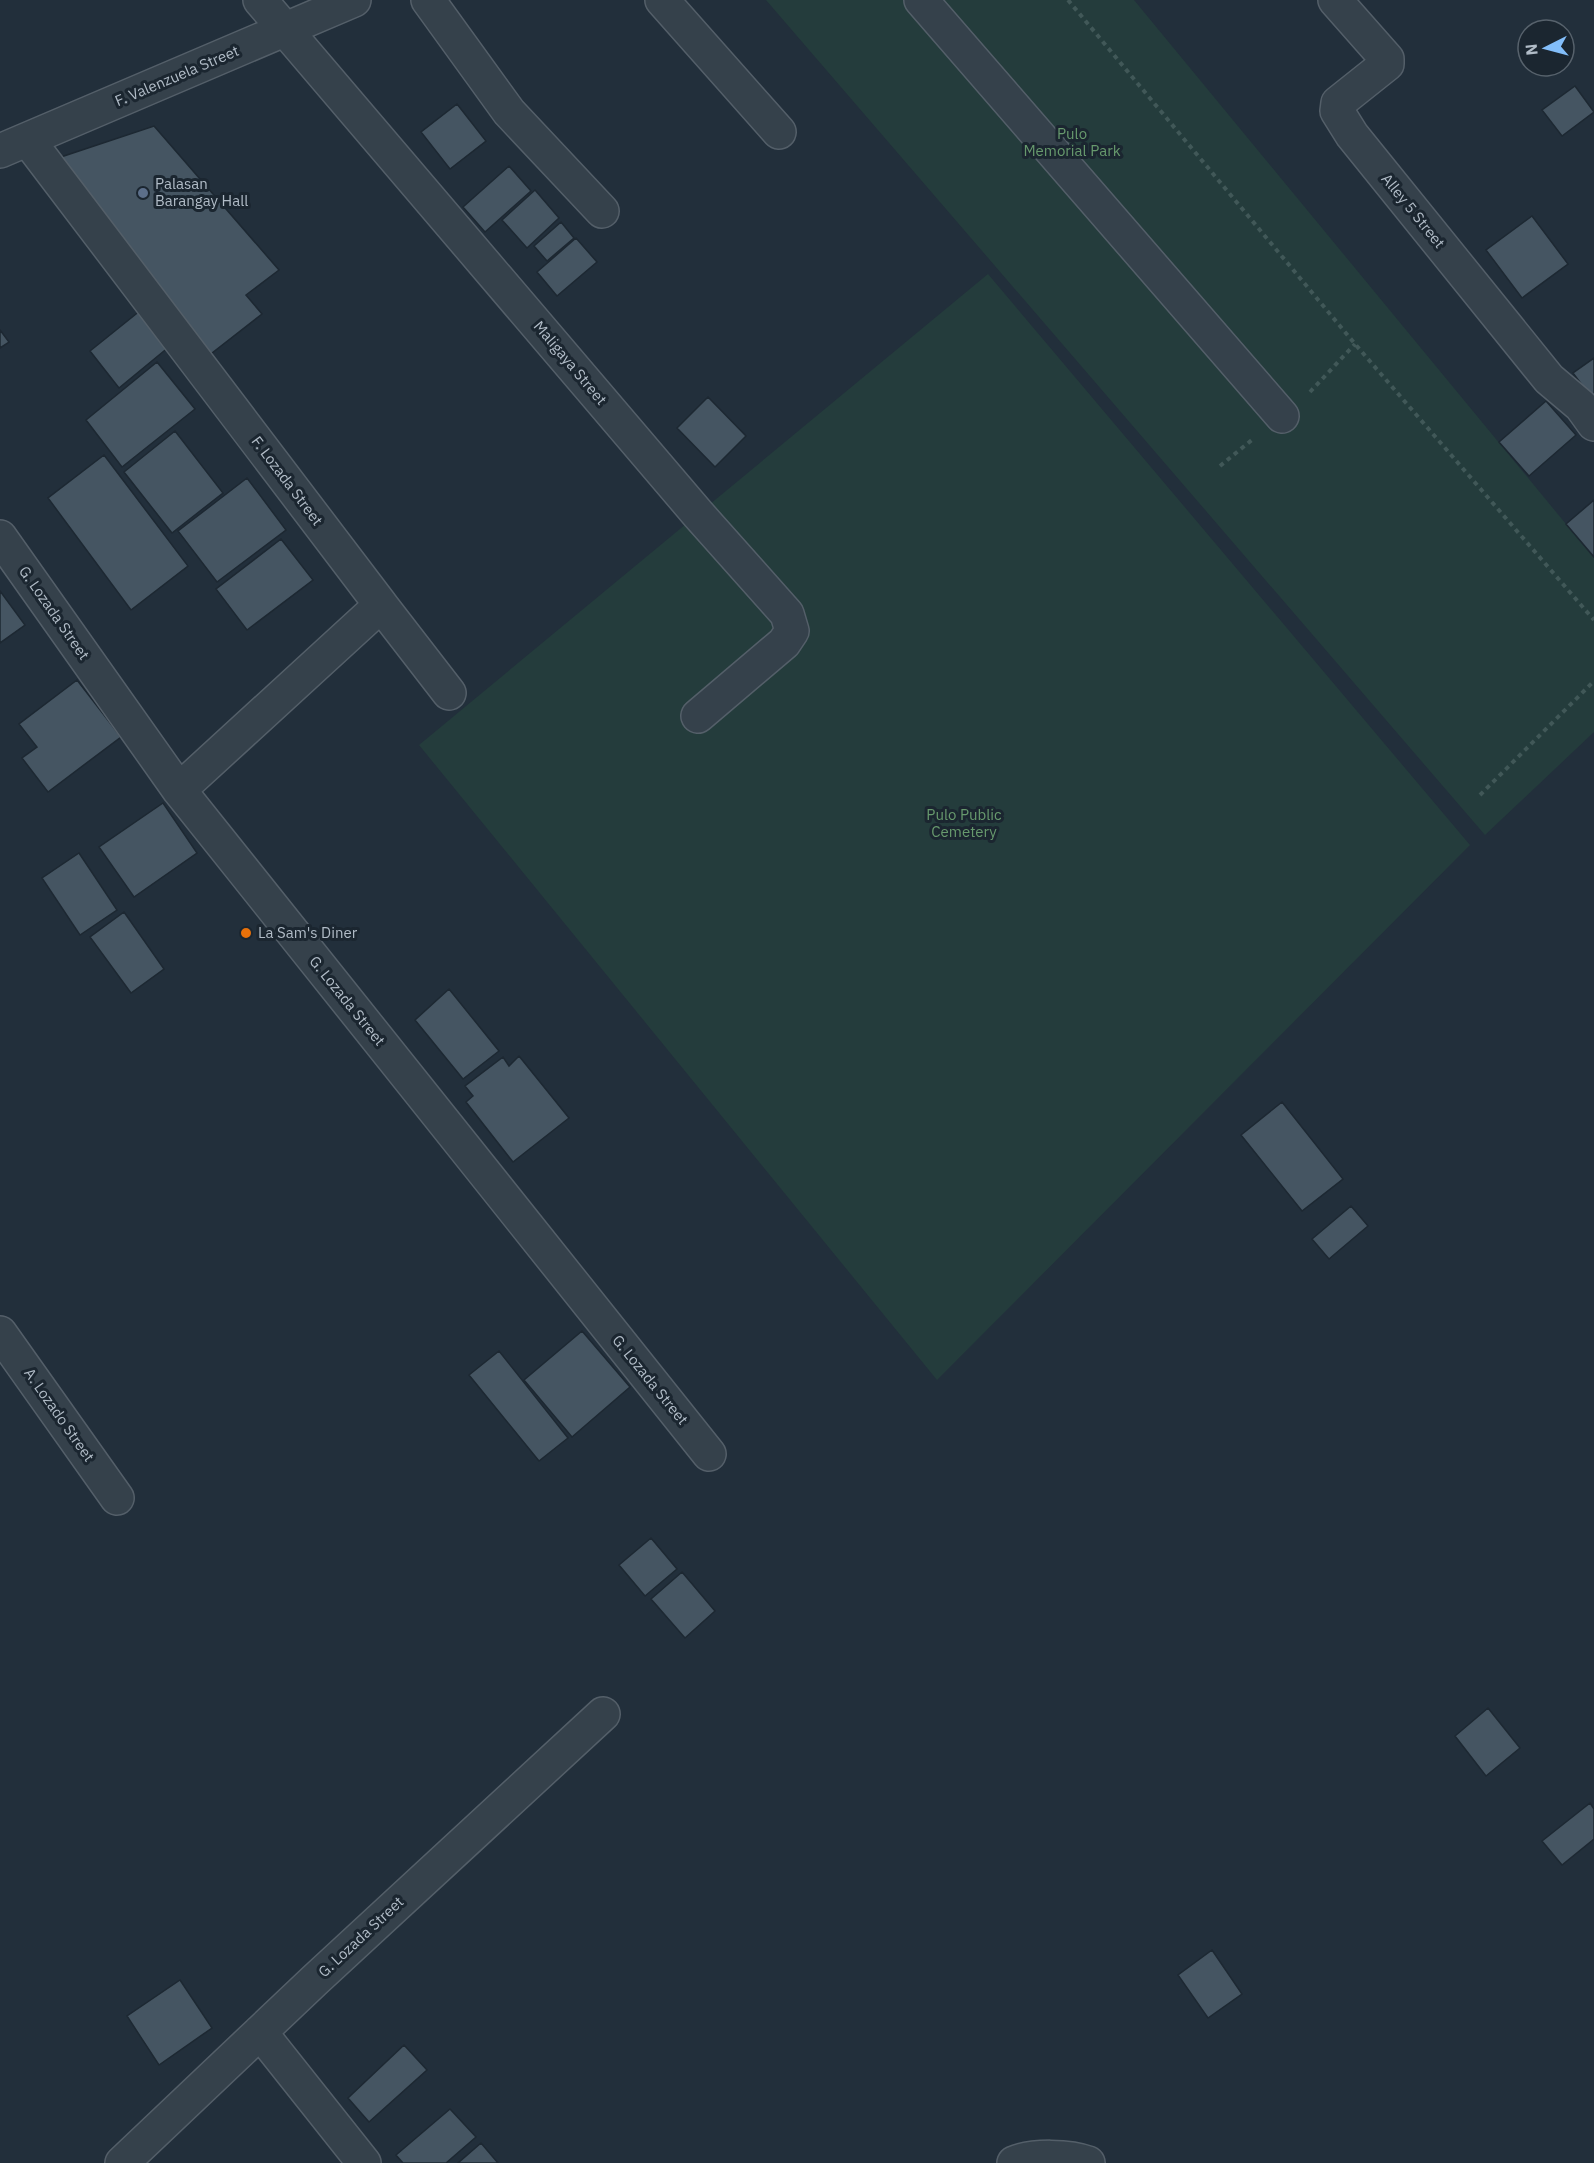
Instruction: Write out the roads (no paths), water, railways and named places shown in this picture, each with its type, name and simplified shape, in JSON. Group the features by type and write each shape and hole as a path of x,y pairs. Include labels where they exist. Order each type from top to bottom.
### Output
{"street":[{"name":"Maligaya Street","path":"260,0 698,514 787,614 792,631 784,643 698,716"},
{"name":"F. Valenzuela Street","path":"14,146 354,0"},
{"path":"429,0 509,112 602,211"},
{"path":"662,0 779,132"},
{"path":"921,0 1282,416"},
{"name":"Alley 5 Street","path":"1335,0 1387,59 1387,64 1338,103 1337,111 1352,135 1549,379 1581,406 1594,424"},
{"name":"F. Lozada Street","path":"14,146 449,693"},
{"name":"G. Lozada Street","path":"0,537 179,790 709,1454"},
{"path":"179,790 381,605"},
{"name":"A. Lozado Street","path":"0,1333 117,1498"},
{"name":"G. Lozada Street","path":"122,2163 603,1714"},
{"path":"260,2032 364,2163"},
{"path":"1014,2163 1023,2159 1076,2158 1088,2163"}],"place":[{"name":"Palasan Barangay Hall","path":"143,193"},
{"name":"La Sam's Diner","path":"246,933"}],"park label":[{"name":"Pulo Memorial Park","path":"1072,142"},
{"name":"Pulo Public Cemetery","path":"964,824"}]}
